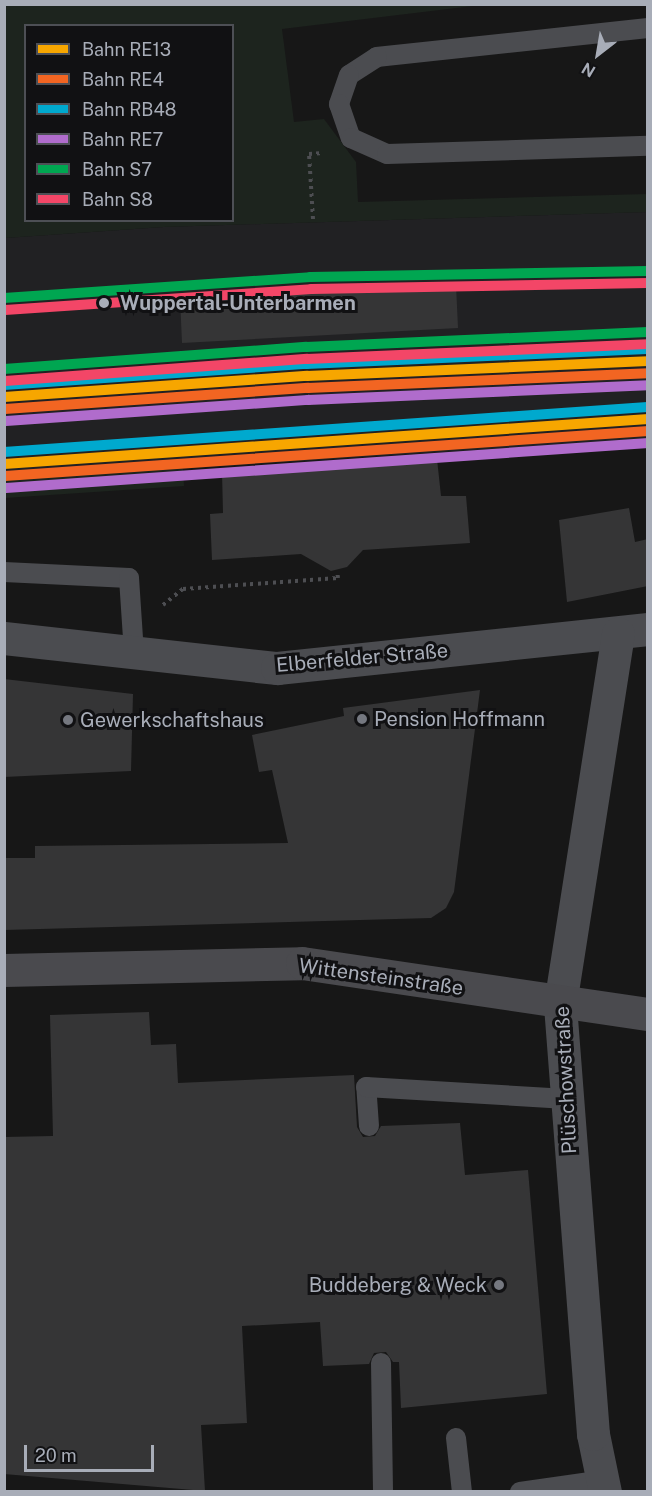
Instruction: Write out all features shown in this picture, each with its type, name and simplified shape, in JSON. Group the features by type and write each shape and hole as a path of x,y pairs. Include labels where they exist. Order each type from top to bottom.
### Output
{"street":[{"name":"Elberfelder Straße","path":"4,638 133,642 277,668 633,632"},
{"path":"633,632 648,648"},
{"name":"Plüschowstraße","path":"605,1486 593,1434 560,1004 633,632"},
{"name":"Wittensteinstraße","path":"4,970 302,963 560,1004 648,1014"}],"lane":[{"path":"648,28 377,57 349,75 339,104 351,138 387,154 648,146"},
{"path":"4,572 129,578 133,642"},
{"path":"369,1126 366,1087 567,1099"},
{"path":"381,1363 383,1491"},
{"path":"456,1438 462,1491"},
{"path":"520,1491 605,1486"}],"path":[{"path":"309,163 313,219"},
{"path":"133,642 183,589 338,578 337,571"}],"shaded area":[{"path":"5,4 481,5 282,29 294,122 324,119 356,162 358,202 647,194 647,212 163,227 5,238"},
{"path":"647,212 647,439 5,480 5,238 163,227"},
{"path":"183,468 184,486 5,498 5,480"}],"building":[{"path":"456,285 458,328 182,343 180,297 323,287"},
{"path":"437,459 441,496 466,496 470,543 363,550 347,567 331,571 301,554 212,560 210,514 223,513 222,472"},
{"path":"629,508 635,542 648,539 648,586 567,602 559,520"},
{"name":"Gewerkschaftshaus","path":"4,679 133,694 131,771 4,777"},
{"path":"480,690 454,892 446,908 431,918 4,930 4,858 35,858 35,846 288,843 272,770 259,772 252,735 344,716 343,708"},
{"path":"149,1012 151,1045 176,1044 178,1083 354,1075 357,1127 363,1137 375,1136 381,1126 460,1123 465,1175 528,1170 547,1394 401,1408 399,1362 393,1362 386,1352 374,1353 369,1364 323,1366 320,1322 242,1326 247,1423 201,1425 205,1491 4,1474 4,1137 53,1136 50,1015"}],"rail line":[{"name":"S7","path":"4,298 310,277 648,271"},
{"name":"S8","path":"5,310 311,289 648,283"},
{"name":"S7","path":"4,369 306,347 648,332"},
{"name":"S8","path":"5,381 307,359 648,344"},
{"name":"RB48","path":"4,385 306,364 647,349"},
{"name":"RE13","path":"4,397 307,376 648,361"},
{"name":"RE4","path":"5,409 308,388 648,373"},
{"name":"RE7","path":"6,421 308,400 648,385"},
{"name":"RB48","path":"4,452 647,407"},
{"name":"RE13","path":"4,464 648,419"},
{"name":"RE4","path":"5,476 648,431"},
{"name":"RE7","path":"6,488 648,443"}],"place":[{"name":"Wuppertal-Unterbarmen","path":"104,303"},
{"name":"Pension Hoffmann","path":"362,719"},
{"name":"Gewerkschaftshaus","path":"68,720"},
{"name":"Buddeberg & Weck","path":"499,1285"}]}
